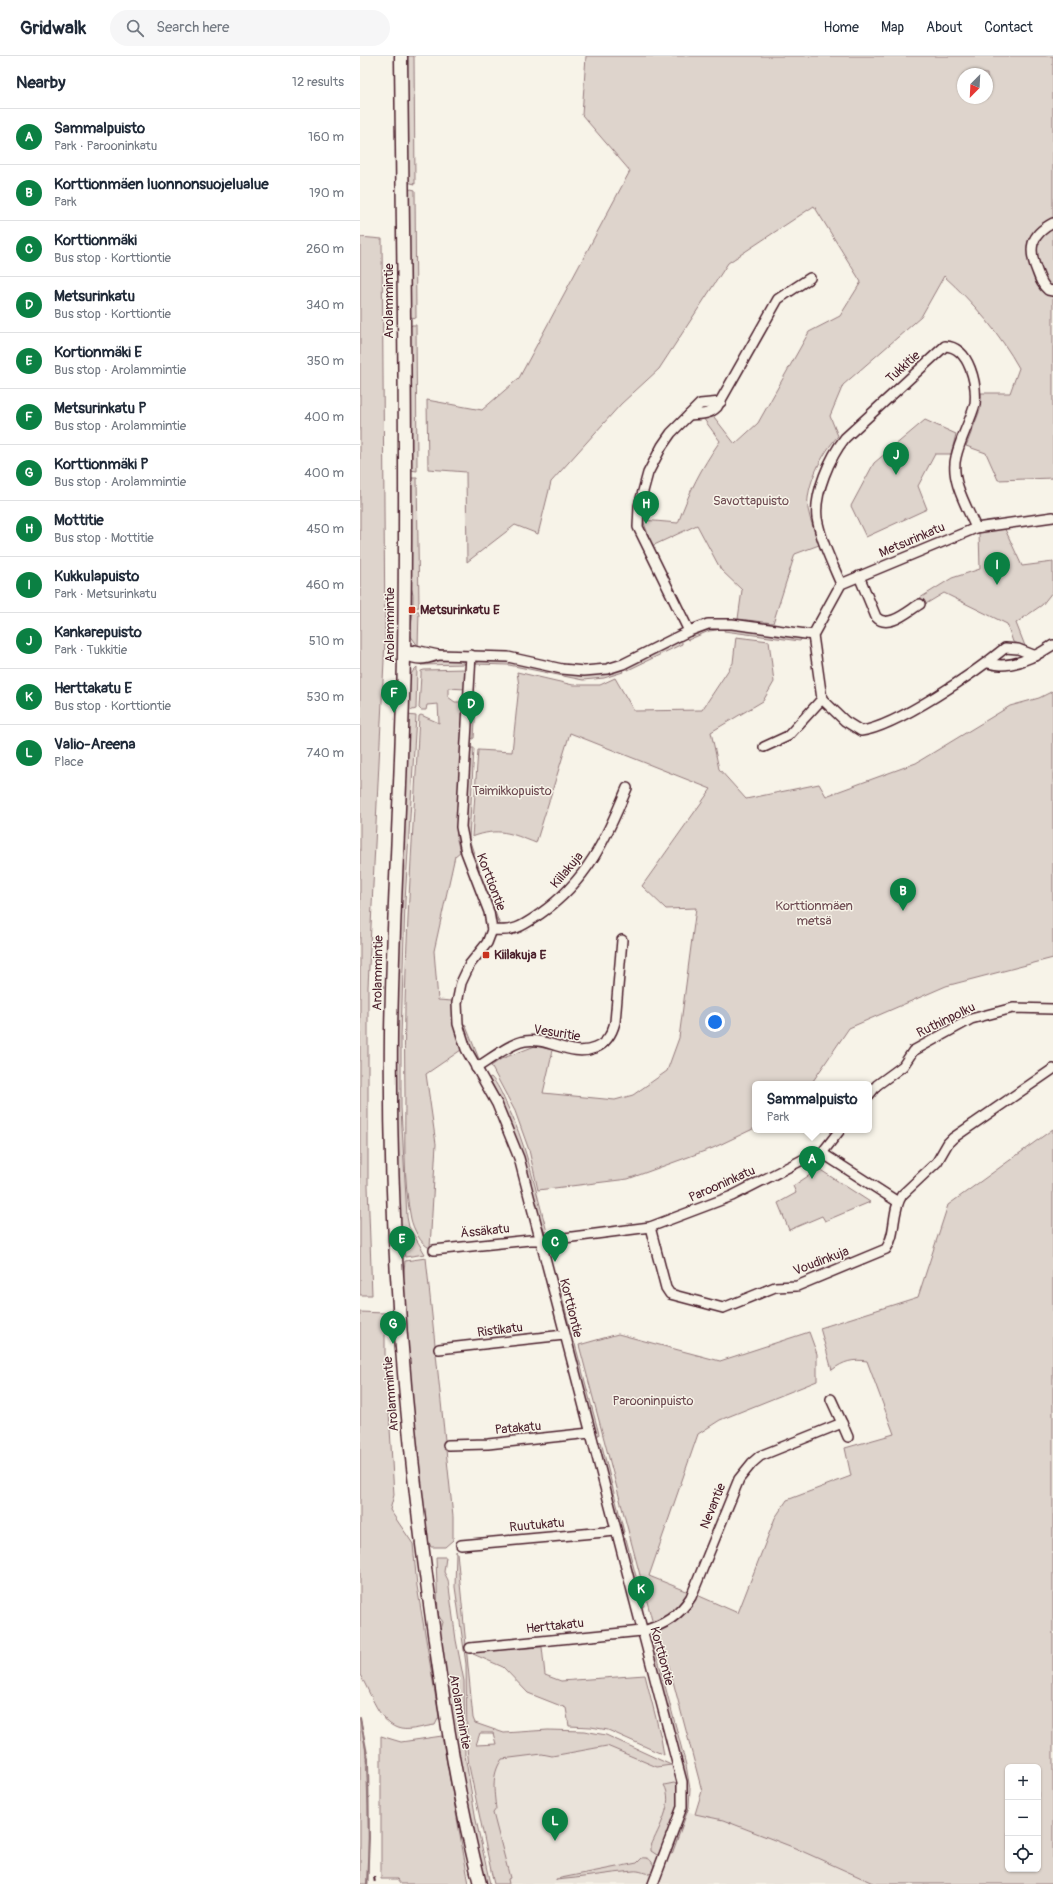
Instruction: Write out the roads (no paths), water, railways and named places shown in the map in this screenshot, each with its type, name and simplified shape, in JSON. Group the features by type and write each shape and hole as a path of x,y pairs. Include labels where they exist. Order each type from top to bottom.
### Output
{"street":[{"name":"Arolammintie","path":"401,56 404,654 391,1038 393,1187 401,1349 415,1492 441,1681 464,1815 480,1884"},
{"path":"1053,223 1041,230 1036,236 1032,249 1032,258 1043,285 1048,290 1053,291"},
{"path":"689,631 637,522 643,487 654,459 671,433 689,414 712,412 721,402 778,299 810,278"},
{"name":"Tukkitie","path":"841,584 824,543 817,516 822,484 832,456 845,438 945,346 955,348 962,355 973,378 976,396 975,404 958,450 955,467 959,488 976,528"},
{"name":"Metsurinkatu","path":"841,584 976,528 1053,517"},
{"path":"859,576 876,617 880,621 886,623 891,621 920,604"},
{"path":"841,584 813,635 822,699 851,725 861,731 869,730 915,708 988,663 1005,648 1018,649 1036,656"},
{"path":"404,654 415,650 438,655 508,657 573,671 607,669 623,664 689,631 708,624 720,623 813,635"},
{"path":"988,663 1005,664 1036,656 1053,645"},
{"name":"Korttiontie","path":"471,656 462,834 466,852 489,912 492,930 487,943 467,970 461,983 457,1003 457,1013 461,1036 476,1068 498,1104 519,1158 682,1782 683,1793 679,1816 653,1884"},
{"path":"764,747 788,736 822,699"},
{"name":"Kiilakuja","path":"492,930 510,931 518,928 552,906 570,889 584,873 602,844 627,788"},
{"name":"Vesuritie","path":"476,1068 524,1041 540,1042 571,1050 583,1051 604,1043 613,1031 615,1022 622,940"},
{"name":"Ruthinpolku","path":"872,1091 877,1085 903,1066 913,1051 972,1019 1013,1008 1053,1009"},
{"path":"838,1133 822,1153 898,1202 902,1196 937,1162 948,1143 953,1138 1053,1069"},
{"name":"Parooninkatu","path":"540,1239 550,1240 650,1227 732,1196 808,1157 822,1153"},
{"name":"Voudinkuja","path":"650,1227 668,1291 675,1296 724,1308 775,1287 797,1286 886,1249 891,1239 898,1202"},
{"name":"Ässäkatu","path":"434,1250 540,1239"},
{"name":"Ristikatu","path":"438,1349 564,1335"},
{"path":"832,1399 848,1437"},
{"name":"Nevantie","path":"642,1631 651,1629 669,1620 685,1606 695,1588 734,1488 739,1479 752,1463 760,1456 842,1423"},
{"name":"Patakatu","path":"448,1445 502,1443 590,1433"},
{"name":"Ruutukatu","path":"461,1544 616,1531"},
{"name":"Herttakatu","path":"470,1648 642,1631"}],"waterway":[{"path":"360,1718 368,1759 369,1838 367,1884"}],"railway":[{"path":"374,1876 375,1884"}],"place":[{"name":"Kankarepuisto","path":"896,475"},
{"name":"Mottitie","path":"646,524"},
{"name":"Kukkulapuisto","path":"997,585"},
{"name":"Metsurinkatu E","path":"412,610"},
{"name":"Metsurinkatu P","path":"394,713"},
{"name":"Metsurinkatu","path":"471,724"},
{"name":"Korttionmäen luonnonsuojelualue","path":"903,911"},
{"name":"Kiilakuja E","path":"486,955"},
{"name":"Sammalpuisto","path":"812,1179"},
{"name":"Kortionmäki E","path":"402,1259"},
{"name":"Korttionmäki","path":"555,1262"},
{"name":"Korttionmäki P","path":"393,1344"},
{"name":"Herttakatu E","path":"641,1609"},
{"name":"Valio-Areena","path":"555,1841"}],"park label":[{"name":"Savottapuisto","path":"751,501"},
{"name":"Taimikkopuisto","path":"512,791"},
{"name":"Korttionmäen metsä","path":"814,914"},
{"name":"Parooninpuisto","path":"653,1401"}]}
